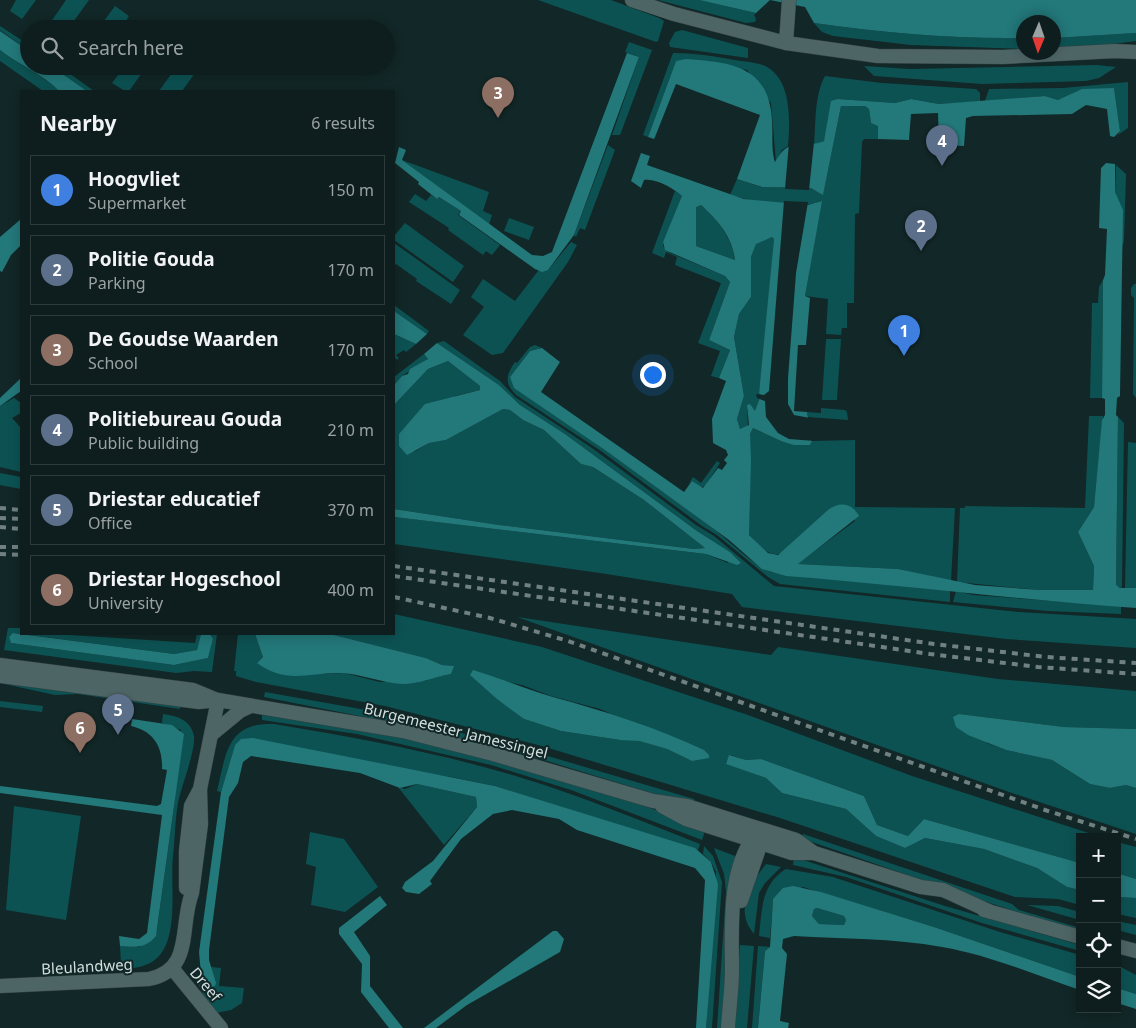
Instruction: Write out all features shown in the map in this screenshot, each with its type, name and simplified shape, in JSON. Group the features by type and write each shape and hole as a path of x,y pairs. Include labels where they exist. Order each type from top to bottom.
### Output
{"main road":[{"path":"632,0 786,43 878,56 1003,57 1115,51 1136,52"},
{"path":"786,43 789,3"},
{"path":"1115,51 1125,45 1136,44"},
{"name":"Burgemeester Jamessingel","path":"0,665 193,690 218,700 403,731 493,754 653,801 687,806 799,854 814,853 921,887 943,890 991,912 1076,936"},
{"name":"Burgemeester Jamessingel","path":"0,676 199,702 218,700"},
{"name":"Dreef","path":"218,700 200,789 191,806 187,845 186,891 188,903 181,955 172,968 221,1028"},
{"path":"212,734 240,711 251,706"},
{"path":"728,1028 732,968 736,957 740,903 757,837"},
{"path":"1121,947 1136,951"},
{"name":"Bleulandweg","path":"0,986 149,979 157,977 172,968"}],"shaded area":[{"path":"16,0 36,0 22,19 10,11"},
{"path":"66,0 89,0 75,20 52,20"},
{"path":"538,0 611,0 664,21 658,41 656,42"},
{"path":"658,0 699,0 756,13 754,15 756,19 755,22 746,23"},
{"path":"699,0 770,0 756,13"},
{"path":"770,0 1136,0 1136,33 1061,38 1061,15 1016,15 1016,38 945,36 866,30 814,23 805,7"},
{"path":"115,6 129,16 127,20 105,20"},
{"path":"814,23 918,35 1016,38 1016,49 911,45 833,36 822,32"},
{"path":"0,26 20,39 20,44 0,30"},
{"path":"682,30 748,48 748,58 670,47 669,43 675,32"},
{"path":"0,31 20,45 20,63 7,55 0,50"},
{"path":"1136,33 1136,41 1090,47 1061,48 1061,38"},
{"path":"629,42 652,50 620,135 612,135 639,57 625,52"},
{"path":"0,50 20,63 20,75 0,61"},
{"path":"627,53 639,57 574,235 548,270 542,272 535,269 459,215 461,211 439,197 437,199 395,163 399,147 406,150 402,160 532,255 543,256 552,252"},
{"path":"673,53 704,55 756,63 767,67 775,73 785,92 789,114 788,146 782,150 776,162 771,103 747,70 709,61 676,61 648,137 643,135"},
{"path":"686,59 732,65 745,70 764,88 772,120 775,162 780,154 791,146 824,141 831,101 838,99 895,103 911,99 939,104 1045,96 1058,100 1082,89 1114,88 1120,131 1114,137 1110,136 1107,109 1086,105 1072,114 973,116 966,118 964,146 939,145 938,113 911,114 909,140 878,139 878,126 871,123 869,109 865,106 841,106 823,195 811,188 762,187 737,179 760,115 676,84 654,139 648,137 676,61"},
{"path":"1097,65 1116,67 1099,78 1086,81 982,84 874,76 864,66 910,69"},
{"path":"20,75 38,75 58,90 42,90"},
{"path":"38,75 64,75 86,90 58,90"},
{"path":"64,75 72,75 93,90 86,90"},
{"path":"118,75 141,75 130,90 123,90 112,83"},
{"path":"171,75 194,75 183,90 160,90"},
{"path":"825,76 882,83 976,89 980,93 980,102 939,104 911,99 895,103 838,99 824,141 814,145 817,101"},
{"path":"1128,82 1128,128 1118,135 1120,131 1114,88 1058,100 1045,96 985,101 989,89 1063,88"},
{"path":"841,106 865,106 869,109 871,123 878,125 878,139 864,139 862,142 859,213 855,214 854,303 847,303 847,328 842,328 841,335 826,334 828,299 805,296 821,201 812,204 789,205 730,195 737,179 761,187 811,188 823,194"},
{"path":"608,145 615,150 585,230 580,228 576,237 574,235"},
{"path":"641,153 650,156 647,165 744,199 808,205 822,201 805,296 810,298 806,345 798,345 794,411 807,412 812,441 810,445 794,445 753,428 750,434 749,535 768,553 778,555 832,507 845,505 853,508 859,516 798,564 898,569 975,585 1040,590 1093,590 1094,566 1078,532 1094,507 1102,420 1105,415 1105,399 1102,398 1103,280 1105,275 1107,229 1099,228 1101,168 1106,163 1115,164 1115,192 1123,210 1120,396 1117,398 1116,415 1118,417 1116,585 1120,588 1136,588 1136,608 786,576 762,569 729,540 605,450 514,388 510,377 530,351 542,348 560,362 541,392 684,492 692,481 703,488 718,468 722,470 727,463 724,460 728,455 726,450 713,443 712,419 726,381 719,378 730,350 709,340 730,282 725,276 665,250 663,242 682,196 660,182 644,180 641,188 631,181","holes":["701,205 727,236 735,260 696,246 696,207","772,237 774,239 759,393 761,395 755,411 750,404 747,405 749,425 740,429 737,419 744,396 734,337 739,314 751,297 751,257 756,244"]},
{"path":"402,160 489,192 483,211 492,215 489,225"},
{"path":"1116,165 1126,174 1124,240 1122,248 1115,192"},
{"path":"675,191 682,196 682,199 663,246 670,253 725,276 730,282 709,340 730,350 719,378 711,376 720,351 698,343 721,283 675,265 677,257 666,252 664,258 652,253"},
{"path":"415,194 426,201 431,195 437,199 439,197 461,211 458,215 500,245 492,255 486,251 483,255 448,230 449,228 409,202"},
{"path":"701,205 727,236 735,260 696,246 696,206"},
{"path":"509,218 534,227 529,240 504,231"},
{"path":"20,220 20,246 11,255 2,272 0,271 0,237"},
{"path":"405,223 464,266 453,282 395,241 395,235"},
{"path":"772,237 774,239 759,393 761,394 757,409 755,411 747,409 748,427 740,429 737,419 744,396 734,337 739,314 751,297 751,257 756,243"},
{"path":"571,242 577,245 568,262 503,353 492,355 463,335 484,307 471,297 483,279 515,301 538,271 548,270"},
{"path":"395,244 460,290 451,304 416,281 417,279 396,264"},
{"path":"1103,280 1102,398 1090,398 1092,303 1098,303 1099,287"},
{"path":"1136,284 1136,398 1133,394 1134,298 1131,295 1131,288"},
{"path":"395,306 429,331 427,334 395,312"},
{"path":"395,312 427,334 416,344 395,334"},
{"path":"395,334 416,344 406,352 404,350 396,355 399,358 397,360 395,357"},
{"path":"826,339 841,339 837,400 822,400"},
{"path":"444,341 500,381 515,397 592,448 696,525 714,536 774,586 1019,612 1136,619 1136,648 1006,639 742,607 732,594 395,544 395,517 706,554 728,563 730,552 697,531 565,434 520,405 499,385 437,343"},
{"path":"437,343 499,385 520,405 565,434 697,531 730,552 741,563 737,565 706,554 395,517 395,509 499,525 694,549 705,548 644,500 593,467 581,464 544,430 523,420 510,410 503,409 446,440 429,443 407,455 399,446 399,434 425,404 480,390 480,386 448,361 428,369 395,404 395,384 402,376 408,374 410,369 428,359 424,354"},
{"path":"535,345 542,348 530,351 510,377 710,526 764,569 771,572 950,590 950,602 780,584 768,577 717,535 702,526 601,451 516,395 508,383 508,375 515,362 517,363 530,347"},
{"path":"424,354 428,359 402,376 395,384 395,376"},
{"path":"448,361 480,386 480,390 455,396 414,452 429,443 446,440 503,409 510,410 523,420 544,430 581,464 593,467 644,500 705,548 694,549 499,525 395,509 395,404 428,369"},
{"path":"20,379 20,392 0,406 0,398"},
{"path":"14,398 20,402 20,414 12,418 20,427 20,472 0,467 0,406"},
{"path":"821,408 845,410 848,420 808,417 807,412 821,413"},
{"path":"1089,416 1103,416 1094,507 1078,532 1094,566 1093,590 1040,590 957,582 960,508 965,508 965,506 1085,508"},
{"path":"1118,417 1124,423 1122,588 1116,586"},
{"path":"753,428 781,441 810,445 812,441 855,440 855,507 955,508 951,581 898,569 797,564 855,521 846,505 783,552 773,554 764,550 749,535 750,434"},
{"path":"1128,442 1136,443 1136,588 1125,588"},
{"path":"717,461 720,463 705,486 700,488 692,481 688,485 693,477 701,483"},
{"path":"0,473 20,477 20,489 0,485"},
{"path":"956,591 973,595 1121,606 1121,614 1048,611 953,602"},
{"path":"395,614 542,647 748,715 912,776 1089,833 1076,833 1076,862 924,819 908,836 877,825 864,796 761,759 746,760 730,755 726,763 766,778 782,793 846,809 876,836 905,848 925,838 984,849 1037,868 1067,887 1076,889 1076,904 1058,899 1015,897 780,818 542,746 385,706 256,682 236,676 236,671 234,671 238,635 255,635 263,657 257,663 323,674 344,673 380,682 425,681 451,674 453,666 442,665 426,658 334,635 395,635","holes":["470,674 522,685 551,696 600,709 632,723 692,761 667,749 639,740 620,740 561,731 524,719"]},
{"path":"517,617 771,655 778,647 998,679 1136,691 1136,729 1064,727 959,714 987,743 1006,750 1052,760 1090,784 1110,788 1126,785 1136,788 1136,834 1012,793"},
{"path":"8,628 20,628 20,634 14,633 9,637 11,643 174,665 208,658 213,639 211,635 217,635 212,672 176,673 4,650"},
{"path":"13,633 174,654 197,650 201,635 211,635 213,639 208,658 174,665 11,643 9,637"},
{"path":"30,635 70,635 195,643 197,635 201,635 197,650 174,654"},
{"path":"255,635 334,635 426,658 442,665 454,666 451,674 420,682 402,684 342,673 288,676 268,670 257,663 263,657"},
{"path":"473,670 648,727 704,750 709,755 709,758 692,761 667,749 640,741 620,740 561,731 524,719 497,699 470,675"},
{"path":"0,683 181,703 180,709 78,694 55,695"},
{"path":"265,692 366,710 440,729 430,730 264,697"},
{"path":"0,701 43,706 42,712 0,707"},
{"path":"163,714 183,720 190,726 194,736 193,750 177,809 169,935 165,947 159,956 146,965 130,969 97,970 96,965 121,963 120,946 139,947 157,930 174,806 181,730 162,723"},
{"path":"959,714 1064,727 1136,729 1136,788 1126,785 1110,788 1090,784 1052,760 1006,750 968,735 956,727 953,717"},
{"path":"262,715 397,737 489,759 599,791 706,828 702,840 571,790 491,765 357,734 262,720"},
{"path":"132,719 172,725 184,734 156,936 148,943 135,947 120,946 119,936 139,939 147,933 162,815 0,793 0,786 157,806 161,804 167,770 162,769 161,753 155,741 139,728 131,726"},
{"path":"274,724 399,747 492,769 567,793 700,844 698,850 495,786 451,777 235,745 221,792 217,791 223,765 231,743 247,728"},
{"path":"450,730 534,752 694,799 695,803 668,798 547,761 452,736"},
{"path":"253,738 495,786 695,848 711,862 718,884 706,1028 696,1028 705,880 695,868 577,830 559,819 512,810 493,814 461,839 430,881 432,884 419,894 406,892 402,888 405,882 433,861 477,807 476,797 417,784 400,788 360,773 251,756 243,762 238,783 229,797 209,950 209,960 216,983 215,986 209,987 201,974 199,952 221,792 235,745 241,739"},
{"path":"729,755 746,760 761,759 864,796 877,825 908,836 924,819 1076,862 1076,889 1067,887 1037,868 984,849 925,838 905,848 876,836 846,809 782,793 766,778 726,764"},
{"path":"417,784 476,797 477,807 444,845 398,787 405,789"},
{"path":"14,806 81,816 66,920 6,910"},
{"path":"310,832 344,839 378,887 345,912 311,905 316,867 306,864"},
{"path":"803,834 1012,904 1019,910 1076,927 1076,930 974,898 800,838"},
{"path":"1121,843 1136,847 1136,879 1121,874"},
{"path":"704,846 713,856 722,882 712,1028 706,1028 716,872 711,862 703,854"},
{"path":"714,848 735,856 731,888 722,1028 717,1028 726,891 724,874"},
{"path":"794,857 945,906 1076,944 1076,950 982,923 846,877 793,865"},
{"path":"766,864 781,867 765,883 759,893 754,934 745,916 746,898"},
{"path":"786,869 833,877 1000,932 1076,954 1076,976 934,927 803,887 773,899 770,938 759,936 764,898 767,890 778,875"},
{"path":"1121,874 1136,879 1136,898 1121,897"},
{"path":"793,886 821,892 934,927 1076,976 1076,989 994,960 942,947 887,940 794,936 783,939 782,948 787,954 780,1021 789,1023 788,1028 758,1028 765,951 770,947 773,899 783,888","holes":["817,908 844,916 846,920 844,925 819,924 812,916 814,909"]},
{"path":"380,896 387,905 354,932 370,956 370,986 403,1028 389,1028 361,992 362,964 339,934 339,928"},
{"path":"1121,897 1136,898 1136,918 1121,915"},
{"path":"1027,905 1058,906 1076,911 1076,919"},
{"path":"817,908 844,916 846,920 844,925 819,924 812,916 814,909"},
{"path":"1121,922 1136,925 1136,935 1121,931"},
{"path":"553,931 557,931 564,939 560,952 467,1005 436,1028 424,1028"},
{"path":"740,945 754,946 747,1028 733,1028"},
{"path":"758,946 770,947 765,951 758,1028 752,1028"},
{"path":"211,967 221,968 219,986 244,988 242,1003 231,1010 216,1013 201,991 195,976 201,974 209,987 212,974"},
{"path":"1121,967 1136,975 1136,994 1121,989"},
{"path":"1121,989 1136,994 1136,1009 1121,1004"}],"pier":[{"path":"814,142 809,190 785,189 789,143"},
{"path":"784,201 808,202 796,273 788,378 788,404 794,415 810,418 815,441 789,439 778,433 766,417 765,401 757,398 756,394 764,395 769,391"}],"railway":[{"path":"0,508 20,510"},
{"path":"0,518 20,519"},
{"path":"0,527 20,529"},
{"path":"0,547 20,547"},
{"path":"0,554 20,555"},
{"path":"395,566 934,644 1046,657 1136,663"},
{"path":"395,576 930,654 1038,667 1136,674"},
{"path":"395,597 490,618 568,641 1045,810 1136,839"}],"place":[{"name":"De Goudse Waarden","path":"498,118"},
{"name":"Politiebureau Gouda","path":"942,166"},
{"name":"Politie Gouda","path":"921,251"},
{"name":"Hoogvliet","path":"904,356"},
{"name":"Driestar educatief","path":"118,735"},
{"name":"Driestar Hogeschool","path":"80,753"}]}
